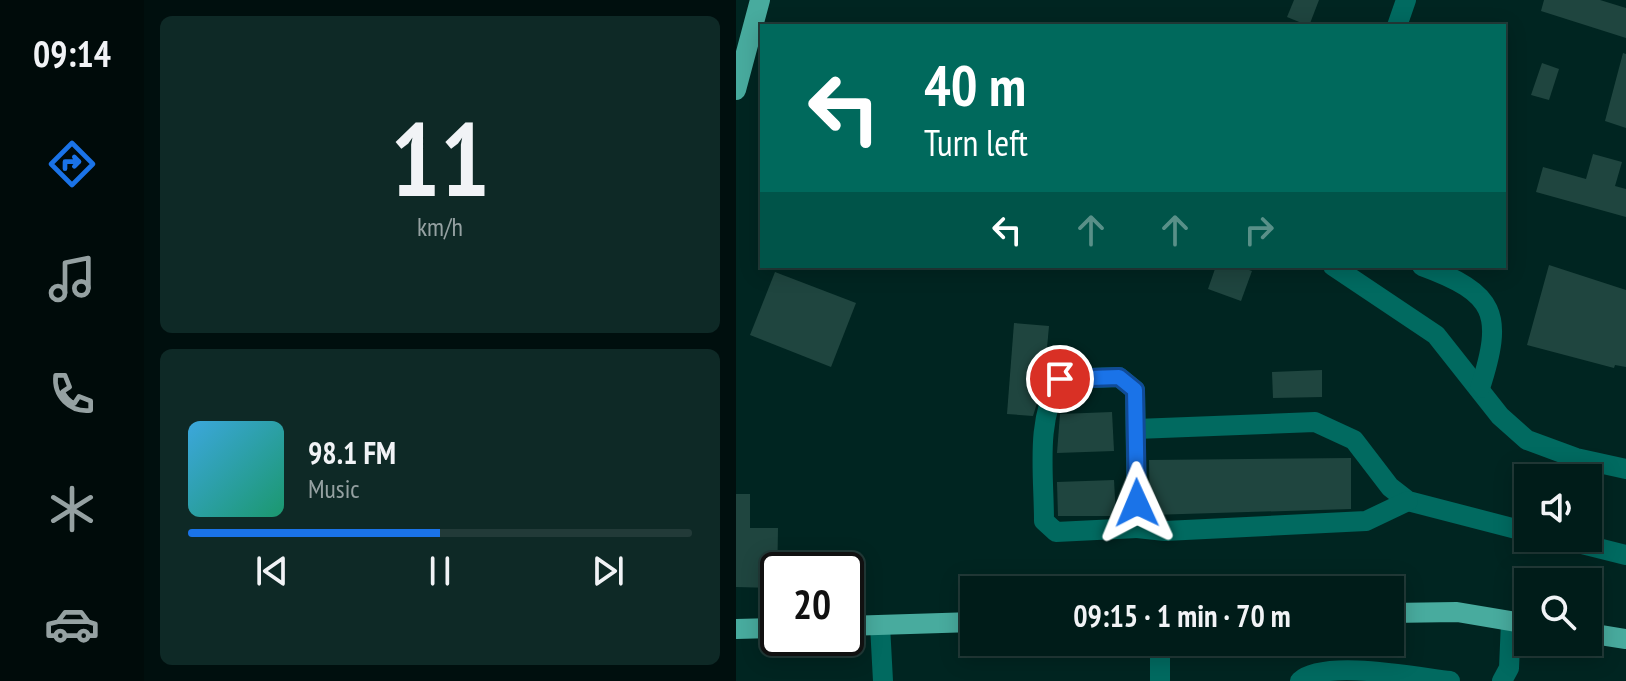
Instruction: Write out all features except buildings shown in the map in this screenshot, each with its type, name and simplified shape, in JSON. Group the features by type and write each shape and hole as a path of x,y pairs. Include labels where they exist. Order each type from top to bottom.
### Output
{"main road":[{"path":"736,90 760,0"},
{"path":"1404,613 1457,612 1514,622"},
{"path":"864,625 960,622"},
{"path":"736,629 760,628"},
{"path":"1602,635 1626,639"}],"street":[{"path":"1398,24 1406,0"},
{"path":"1336,268 1436,335 1500,416 1527,440 1576,458 1626,469"},
{"path":"1427,268 1464,284 1483,300 1492,315 1494,335 1480,388"},
{"path":"1137,528 1135,390 1119,377 1060,379 1051,396 1043,425 1044,521 1056,532 1137,528 1165,531 1366,521 1408,501"},
{"path":"1136,429 1315,422 1354,440 1390,487 1408,501 1514,528"},
{"path":"1602,549 1626,555"},
{"path":"880,625 883,681"},
{"path":"1502,681 1509,668 1514,646"},
{"path":"1160,656 1160,681"},
{"path":"1300,681 1309,674 1339,670 1450,681"}],"route":[{"path":"1060,379 1119,377 1135,390 1137,503"}]}
